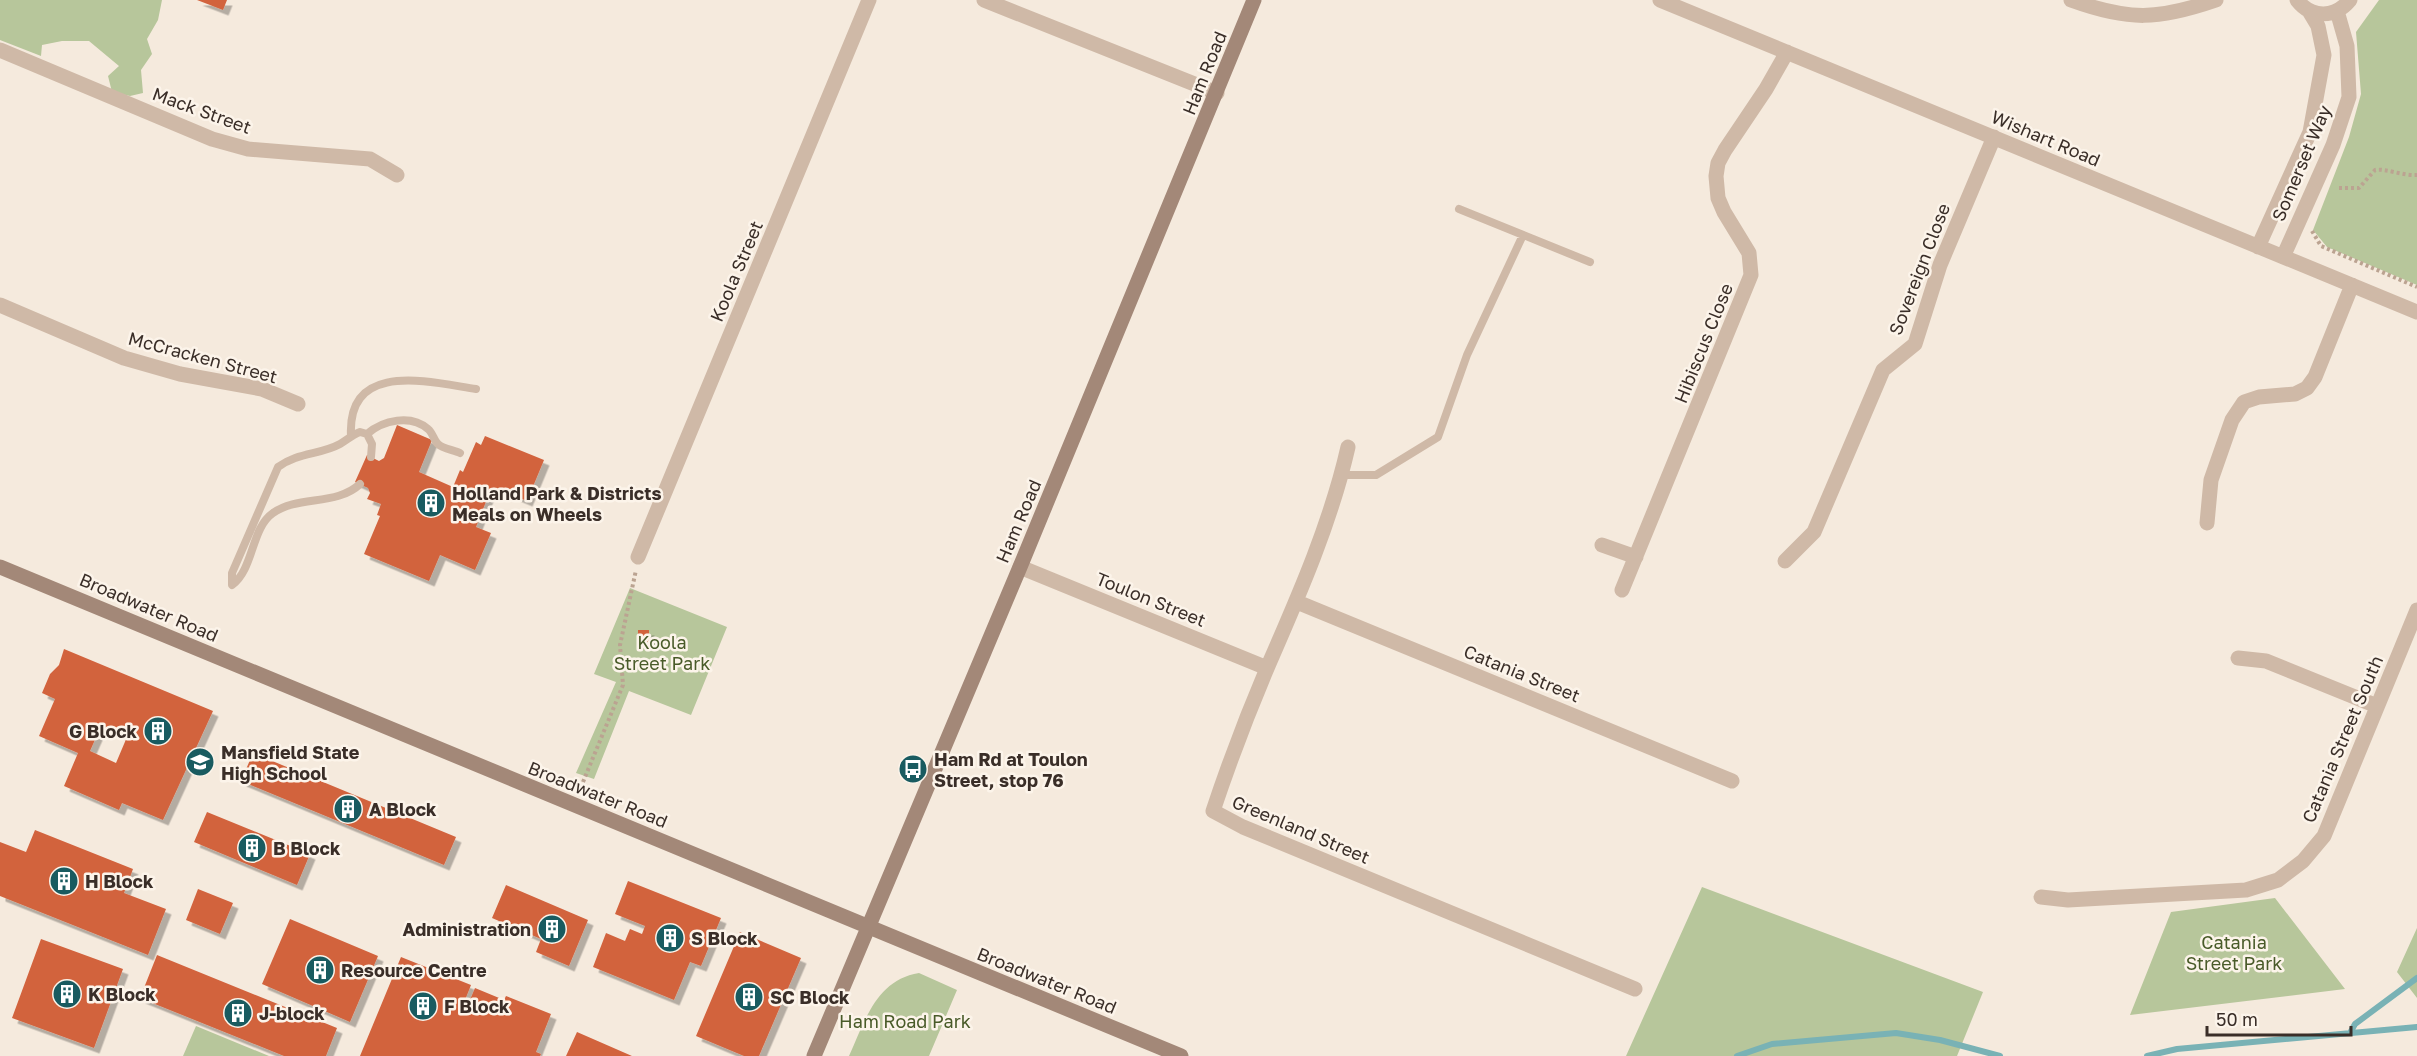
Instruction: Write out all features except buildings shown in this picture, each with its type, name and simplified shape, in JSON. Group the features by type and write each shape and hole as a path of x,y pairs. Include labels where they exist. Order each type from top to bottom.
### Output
{"main road":[{"name":"Ham Road","path":"814,1056 1020,567 1254,0"},
{"name":"Broadwater Road","path":"0,567 1181,1056"}],"street":[{"name":"Koola Street","path":"638,556 869,0"},
{"path":"984,0 1217,93"},
{"name":"Wishart Road","path":"1660,0 2417,312"},
{"path":"2071,0 2118,14 2148,17 2190,9 2216,0"},
{"path":"2297,0 2309,11 2319,14 2337,11 2350,0"},
{"name":"Somerset Way","path":"2258,247 2310,132 2324,55 2318,26 2309,11"},
{"name":"Somerset Way","path":"2283,257 2333,145 2349,97 2348,46 2337,11"},
{"name":"Mack Street","path":"0,50 213,139 248,149 370,159 397,175"},
{"name":"Hibiscus Close","path":"1622,590 1751,275 1749,253 1718,198 1716,176 1718,163 1787,52"},
{"name":"Sovereign Close","path":"1785,561 1814,532 1883,370 1915,344 1940,265 1994,137"},
{"path":"2207,523 2211,480 2232,420 2244,402 2259,397 2295,394 2307,388 2315,377 2352,285"},
{"name":"McCracken Street","path":"0,305 124,358 180,374 262,389 298,404"},
{"name":"Greenland Street","path":"1348,447 1342,475 1297,602 1267,668 1213,811 1243,827 1635,989"},
{"path":"1602,545 1636,557"},
{"name":"Toulon Street","path":"1020,567 1267,668"},
{"name":"Catania Street","path":"1297,602 1732,781"},
{"name":"Catania Street South","path":"2041,897 2068,900 2246,890 2278,880 2303,861 2324,836 2417,610"},
{"path":"2238,658 2266,661 2377,706"}],"lane":[{"path":"1459,209 1590,262"},
{"path":"1342,475 1376,475 1438,437 1467,355 1523,235"},
{"path":"351,436 350,422 357,400 368,390 380,384 422,380 476,389"},
{"path":"367,434 383,423 394,420 419,423 429,429 437,444 460,453"},
{"path":"360,484 351,493 284,508 273,513 262,528 240,579 232,585 232,573 278,467 289,459 340,444 360,432 367,434 372,444 371,457"}],"path":[{"path":"2339,188 2359,188 2375,170 2381,169 2406,176 2417,175"},
{"path":"2311,224 2312,233 2321,246 2417,287"},
{"path":"583,782 623,685 620,645 633,592 638,556"}],"green space":[{"path":"0,0 162,0 158,20 147,39 152,54 141,70 143,93 130,96 112,92 108,76 119,66 89,41 62,41 42,45 41,56 0,40"},
{"path":"2379,0 2417,0 2417,285 2327,247 2313,230 2349,137 2361,94 2356,32"},
{"name":"Koola Street Park","path":"630,588 727,627 691,715 629,691 594,779 576,773 616,682 594,674"},
{"path":"1702,887 1983,992 1957,1056 1626,1056"},
{"name":"Catania Street Park","path":"2275,898 2345,989 2130,1015 2171,912"},
{"path":"2417,928 2417,998 2397,972"},
{"name":"Ham Road Park","path":"919,973 957,990 929,1056 849,1056 867,1016 882,993 904,977"},
{"path":"196,1026 269,1056 183,1056"}],"waterway":[{"path":"2350,1033 2355,1024 2417,978"},
{"path":"2147,1056 2177,1049 2417,1027"},
{"path":"1737,1056 1772,1044 1896,1033 1940,1040 2000,1056"}],"place":[{"name":"Holland Park & Districts Meals on Wheels","path":"431,503"},
{"name":"G Block","path":"158,731"},
{"name":"Mansfield State High School","path":"200,762"},
{"name":"Ham Rd at Toulon Street, stop 76","path":"913,769"},
{"name":"A Block","path":"348,809"},
{"name":"B Block","path":"252,848"},
{"name":"H Block","path":"64,881"},
{"name":"Administration","path":"552,929"},
{"name":"S Block","path":"670,938"},
{"name":"Resource Centre","path":"320,970"},
{"name":"K Block","path":"67,994"},
{"name":"SC Block","path":"749,997"},
{"name":"F Block","path":"423,1006"},
{"name":"J-block","path":"238,1013"}]}
